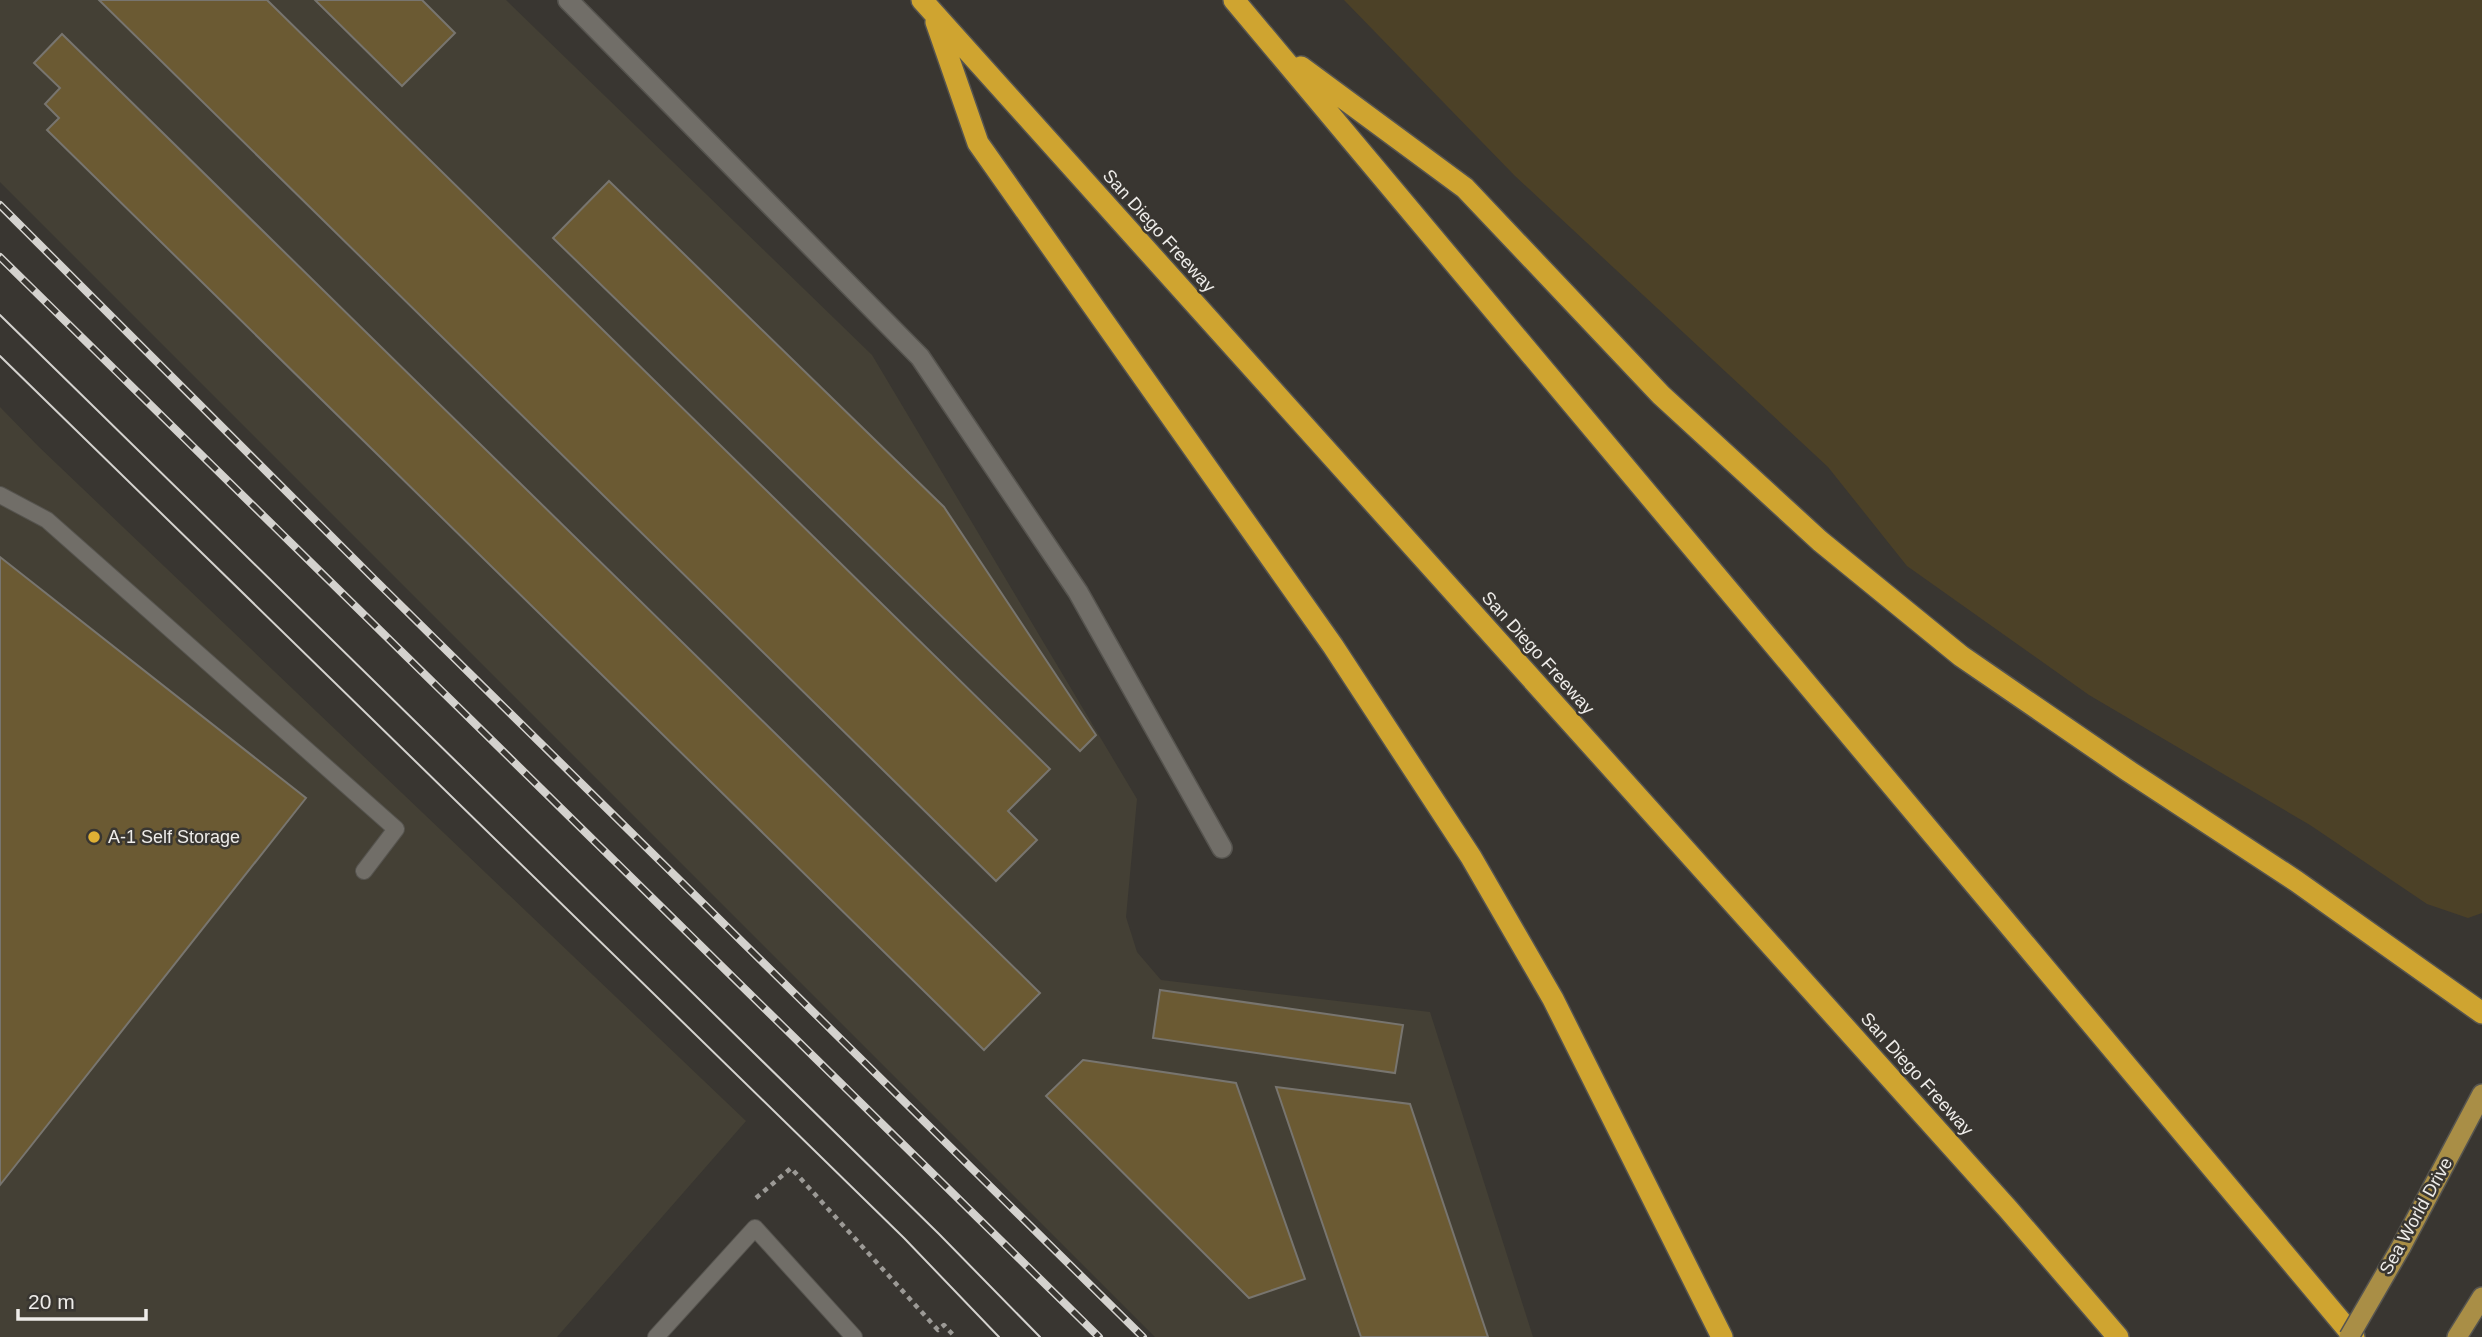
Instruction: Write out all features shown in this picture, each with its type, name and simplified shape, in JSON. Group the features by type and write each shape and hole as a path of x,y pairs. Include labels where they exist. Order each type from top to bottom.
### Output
{"highway":[{"path":"1234,0 2351,1337"},
{"path":"928,6 978,143 1333,646 1471,857 1553,999 1722,1337"},
{"name":"San Diego Freeway","path":"928,6 1980,1178 2118,1337"},
{"path":"1274,48 1465,188 1661,394 1819,541 1961,656 2296,881 2482,1013"}],"main road":[{"name":"Sea World Drive","path":"2351,1337 2482,1094"},
{"path":"2458,1337 2482,1298"}],"street":[{"path":"568,0 920,357 1077,592 1222,848"}],"lane":[{"path":"0,495 47,520 396,829 364,871"},
{"path":"656,1337 755,1228 854,1337"}],"path":[{"path":"755,1228 754,1199 792,1168 938,1330 944,1325 955,1337"}],"shaded area":[{"path":"0,0 506,0 872,355 1137,799 1126,917 1137,952 1161,980 1430,1012 1533,1337 1155,1337 0,182"},
{"path":"1344,0 2482,0 2482,913 2468,918 2427,904 2310,825 2089,695 1907,566 1828,467 1515,176"},
{"path":"0,407 746,1121 557,1337 0,1337"}],"building":[{"path":"99,0 267,0 1050,769 1008,811 1037,840 996,881"},
{"path":"315,0 422,0 455,33 402,86"},
{"path":"62,34 1040,993 984,1050 47,130 59,118 45,104 60,88 34,63"},
{"path":"609,181 944,507 1096,735 1080,751 553,238"},
{"path":"0,557 306,798 0,1185"},
{"path":"1160,990 1403,1025 1395,1073 1153,1038"},
{"path":"1083,1060 1236,1083 1305,1279 1249,1298 1046,1096"},
{"path":"1276,1087 1410,1104 1488,1337 1361,1337"}],"tram line":[{"path":"0,315 939,1234 1040,1337"},
{"path":"0,356 904,1238 999,1337"}],"railway":[{"path":"0,205 375,580 1143,1337"},
{"path":"0,257 1099,1337"}],"place":[{"name":"A-1 Self Storage","path":"94,837"}]}
